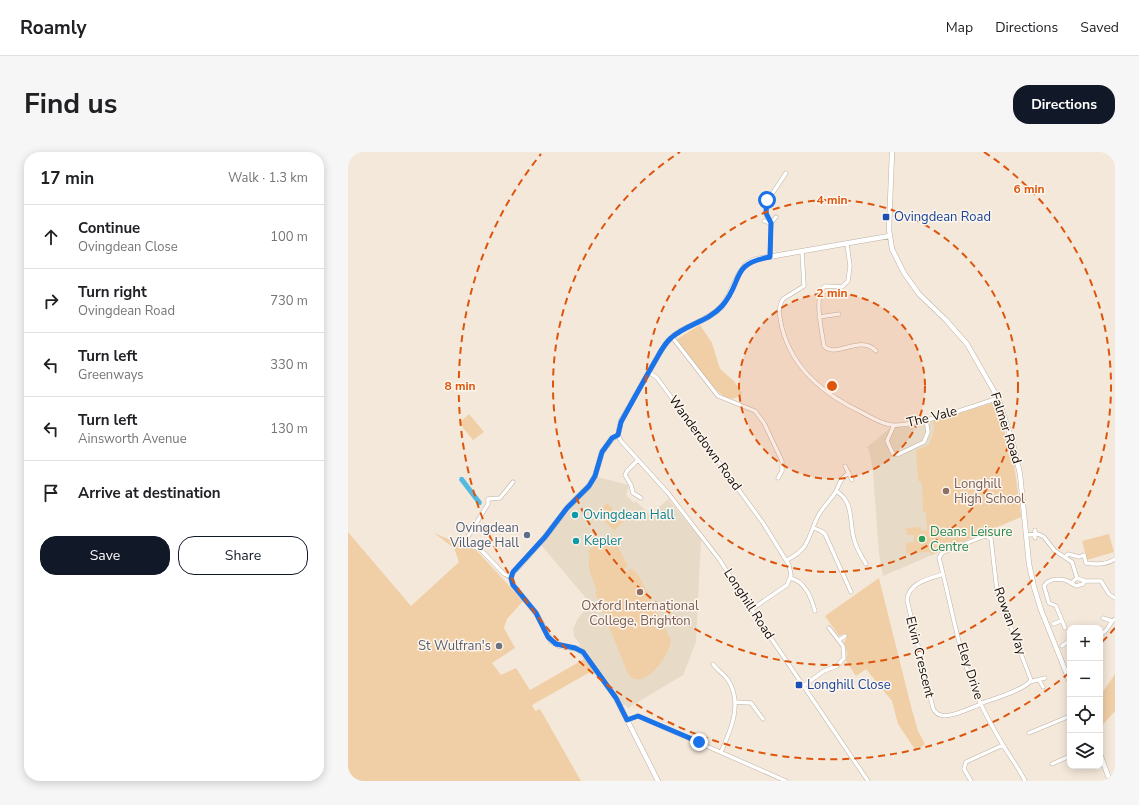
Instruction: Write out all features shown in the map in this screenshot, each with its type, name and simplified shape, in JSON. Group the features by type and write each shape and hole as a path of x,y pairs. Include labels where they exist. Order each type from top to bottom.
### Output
{"street":[{"name":"Falmer Road","path":"892,152 889,236 897,261 919,294 946,320 967,344 998,398 1014,444 1020,474 1029,564 1034,587 1041,610 1067,675"},
{"path":"770,257 771,223 766,215 766,201 779,178 786,173"},
{"path":"771,223 776,217"},
{"path":"764,221 771,223"},
{"path":"511,578 513,572 545,537 567,508 589,486 595,476 602,452 612,438 618,435 621,422 666,344 672,337 708,318 721,306 745,265 754,260 889,236"},
{"path":"847,244 850,266 848,281 842,287 823,287 818,310 824,346 831,350 863,344 870,345 876,351"},
{"name":"The Vale","path":"802,252 804,286 786,296 781,302 779,309 784,334 794,356 809,378 832,396 866,415 894,425 926,419 998,398"},
{"path":"819,317 839,314"},
{"path":"672,337 718,396 755,411 764,423 782,461 782,471 778,478"},
{"name":"Wanderdown Road","path":"649,372 658,379 758,517 787,560 790,568 790,578"},
{"path":"894,425 887,440 891,453 899,454 924,441 928,432 926,419"},
{"name":"Longhill Road","path":"618,435 621,441 654,476 728,572 868,781"},
{"path":"638,460 625,474 625,478 631,485 631,494 641,498"},
{"path":"845,466 852,480"},
{"path":"787,560 804,548 821,511 836,491 841,479 849,473"},
{"path":"513,482 498,499 488,499 488,504 464,543 481,550 504,574 511,578 515,587 536,613 551,641 558,645 575,648 583,652 616,698 658,781"},
{"path":"836,491 843,496 847,502 854,539 866,564"},
{"path":"758,517 763,514"},
{"path":"814,528 825,534 847,580 851,592"},
{"path":"1027,535 1035,534 1044,537 1055,551 1072,562 1077,578"},
{"name":"Rowan Way","path":"943,553 985,536 991,539 997,589 1031,675 1030,682"},
{"path":"1083,550 1086,563 1106,563 1115,559"},
{"name":"Eley Drive","path":"943,553 940,558 943,574 966,664 981,704 1003,745 1025,781"},
{"path":"1065,557 1069,554 1079,557 1084,555"},
{"path":"864,560 869,557"},
{"name":"Elvin Crescent","path":"943,574 916,584 910,591 907,598 933,708 938,715 944,716 981,704"},
{"path":"752,608 783,589 790,578 799,581 804,585 815,611"},
{"path":"847,580 852,578"},
{"path":"1077,578 1085,581 1102,582 1109,594 1115,598"},
{"path":"1072,583 1077,578"},
{"path":"1065,628 1056,606 1049,603 1044,586 1048,582 1061,579 1076,586 1083,584 1085,581"},
{"path":"1103,618 1113,620 1107,630 1103,632"},
{"path":"1053,624 1061,621"},
{"path":"803,686 843,660 845,650 829,628"},
{"path":"839,640 845,636"},
{"path":"1062,646 1067,642"},
{"path":"713,664 730,684 735,702 735,714 721,752"},
{"path":"717,669 721,667"},
{"path":"981,704 1030,682 1045,678"},
{"path":"1039,680 1043,687"},
{"path":"735,702 750,702 758,707 764,719"},
{"path":"627,720 638,716 786,781"},
{"path":"1029,732 1067,717"},
{"path":"970,781 964,769 966,762 1003,745"},
{"path":"1052,764 1067,757"},
{"path":"1103,762 1110,781"}],"shaded area":[{"path":"700,325 712,343 720,369 734,381 742,393 736,398 728,398 716,390 677,339"},
{"name":"Longhill High School","path":"993,403 996,405 1014,464 1021,517 883,576 879,554 873,473 868,448 866,448 890,428 909,427"},
{"name":"Longhill High School","path":"993,403 996,405 1014,464 1021,517 931,555 931,552 906,553 906,543 914,542 914,535 907,535 906,528 921,527 921,531 927,530 926,512 923,512 922,484 918,480 916,450 929,445 934,430 933,421"},
{"path":"469,414 484,432 473,440 459,423"},
{"name":"Oxford International College, Brighton","path":"597,477 629,485 626,495 634,503 636,501 650,515 668,499 701,539 696,642 683,675 628,708 626,705 622,705 618,698 621,696 620,694 616,696 574,636 573,629 577,620 590,603 541,545 578,500 594,484"},
{"path":"607,503 624,521 614,531 597,513"},
{"path":"348,532 411,606 459,562 454,548 434,533 477,551 523,601 507,619 504,628 515,648 492,663 501,675 516,668 530,690 586,658 594,669 592,671 532,705 535,711 540,709 581,781 348,781"},
{"path":"1109,534 1114,552 1087,560 1082,541"},
{"path":"615,535 616,543 628,566 624,569 626,572 632,568 639,576 671,640 666,654 655,670 648,676 641,679 634,679 628,674 595,592 597,591 589,568 590,553 587,552 594,545 606,546 610,542 610,538"},
{"path":"879,578 912,710 918,731 925,744 916,751 898,724 892,701 866,669 856,676 846,661 847,653 844,642 847,637 844,634 839,636 825,616"},
{"path":"1115,674 1115,711 1103,725 1103,697 1103,692"}],"water":[{"path":"460,477 463,477 482,502 481,505 478,505 459,480"}],"place":[{"name":"Ovingdean Road","path":"886,217"},
{"name":"Longhill High School","path":"946,491"},
{"name":"Ovingdean Hall","path":"575,515"},
{"name":"Ovingdean Village Hall","path":"527,535"},
{"name":"Deans Leisure Centre","path":"922,539"},
{"name":"Kepler","path":"576,541"},
{"name":"Oxford International College, Brighton","path":"640,592"},
{"name":"St Wulfran's","path":"499,646"},
{"name":"Longhill Close","path":"799,685"}],"route":[{"path":"699,742 638,716 627,720 616,698 583,652 579,649 554,644 551,641 536,613 513,585 511,578 513,572 545,537 567,508 592,482 597,472 602,452 612,438 618,435 621,422 666,344 678,333 701,322 715,313 726,301 742,268 745,265 754,260 770,257 769,249 771,223 766,215 767,200"}]}
